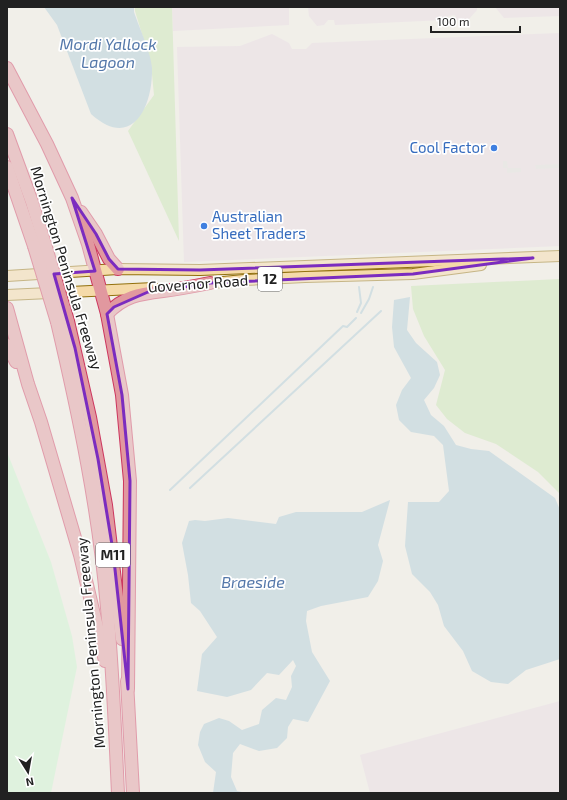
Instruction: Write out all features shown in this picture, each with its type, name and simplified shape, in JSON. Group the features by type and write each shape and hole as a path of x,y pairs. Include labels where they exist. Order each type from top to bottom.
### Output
{"highway":[{"path":"7,68 47,144 72,198 88,244 107,314 122,395 130,481 131,530 128,689"},
{"name":"Mornington Peninsula Freeway","path":"7,134 32,202 40,245 90,417 106,505 116,574 128,689 133,793"},
{"name":"Mornington Peninsula Freeway","path":"7,167 40,245"},
{"path":"72,198 96,234 109,259 118,269"},
{"path":"107,314 122,301 148,292 210,283"},
{"path":"7,308 28,384 41,422 80,555 113,690"},
{"name":"Mornington Peninsula Freeway","path":"62,321 94,502 107,608 118,793"},
{"path":"7,345 28,384"}],"main road":[{"name":"Governor Road","path":"7,276 118,269 208,270 560,256"},
{"name":"Governor Road","path":"7,295 101,291 297,278 413,274 533,258"}],"highlighted area":[{"path":"72,198 96,234 109,259 118,269 200,270 533,258 413,274 210,283 148,292 114,307 107,314 122,395 130,481 128,689 113,551 98,459 75,348 54,274 95,271"}],"shaded area":[{"path":"172,7 289,7 289,25 173,31"},
{"path":"308,7 477,7 477,10 468,20 457,20 455,15 448,16 445,20 335,25 334,20 328,20 324,25 317,26 309,16"},
{"path":"495,7 560,7 560,16 504,18"},
{"path":"560,33 560,246 184,262 177,47 240,46 272,34 289,43 292,49 306,49 312,43"},
{"path":"503,161 507,161 508,168 521,168 521,172 507,173 507,168 503,168"},
{"path":"560,164 560,168 536,169 535,165"},
{"path":"560,701 560,793 370,793 360,755"}],"green space":[{"path":"135,7 172,7 179,241 128,131 154,95 151,64"},
{"path":"560,279 560,494 538,472 496,444 465,433 447,419 436,405 445,370 424,336 413,309 411,286"},
{"path":"7,452 51,562 72,636 77,667 51,793 7,793"}],"water":[{"name":"Mordi Yallock Lagoon","path":"44,7 134,7 134,12 147,48 152,68 149,97 137,120 129,126 118,128 105,124 91,114 57,25"},
{"path":"410,297 407,330 416,343 437,362 440,375 434,388 424,400 431,415 444,426 456,445 471,449 489,451 555,498 560,510 560,659 526,670 508,684 491,682 472,671 463,651 444,626 438,605 430,592 412,574 405,546 408,502 439,502 449,491 443,445 434,436 411,432 399,420 396,405 402,390 411,378 394,347 392,327 394,300"},
{"name":"Braeside","path":"390,500 378,545 383,561 378,581 368,597 321,606 307,611 306,621 312,652 330,681 308,722 293,719 288,727 287,738 277,748 259,751 240,744 233,753 231,777 237,791 247,793 213,793 216,772 205,762 198,745 200,732 204,724 219,718 229,721 242,730 259,724 262,710 276,698 286,700 292,687 291,676 296,666 293,660 279,675 267,673 251,690 227,697 197,691 202,654 217,637 200,611 191,603 182,543 189,521 205,521 228,518 276,524 279,517 296,512 362,512"}],"waterway":[{"path":"357,312 361,303 359,287"},
{"path":"361,313 369,299 373,287"},
{"path":"190,488 381,311"},
{"path":"170,490 343,326 347,327 356,318"}],"place":[{"name":"Cool Factor","path":"494,148"},
{"name":"Australian Sheet Traders","path":"204,226"}]}
